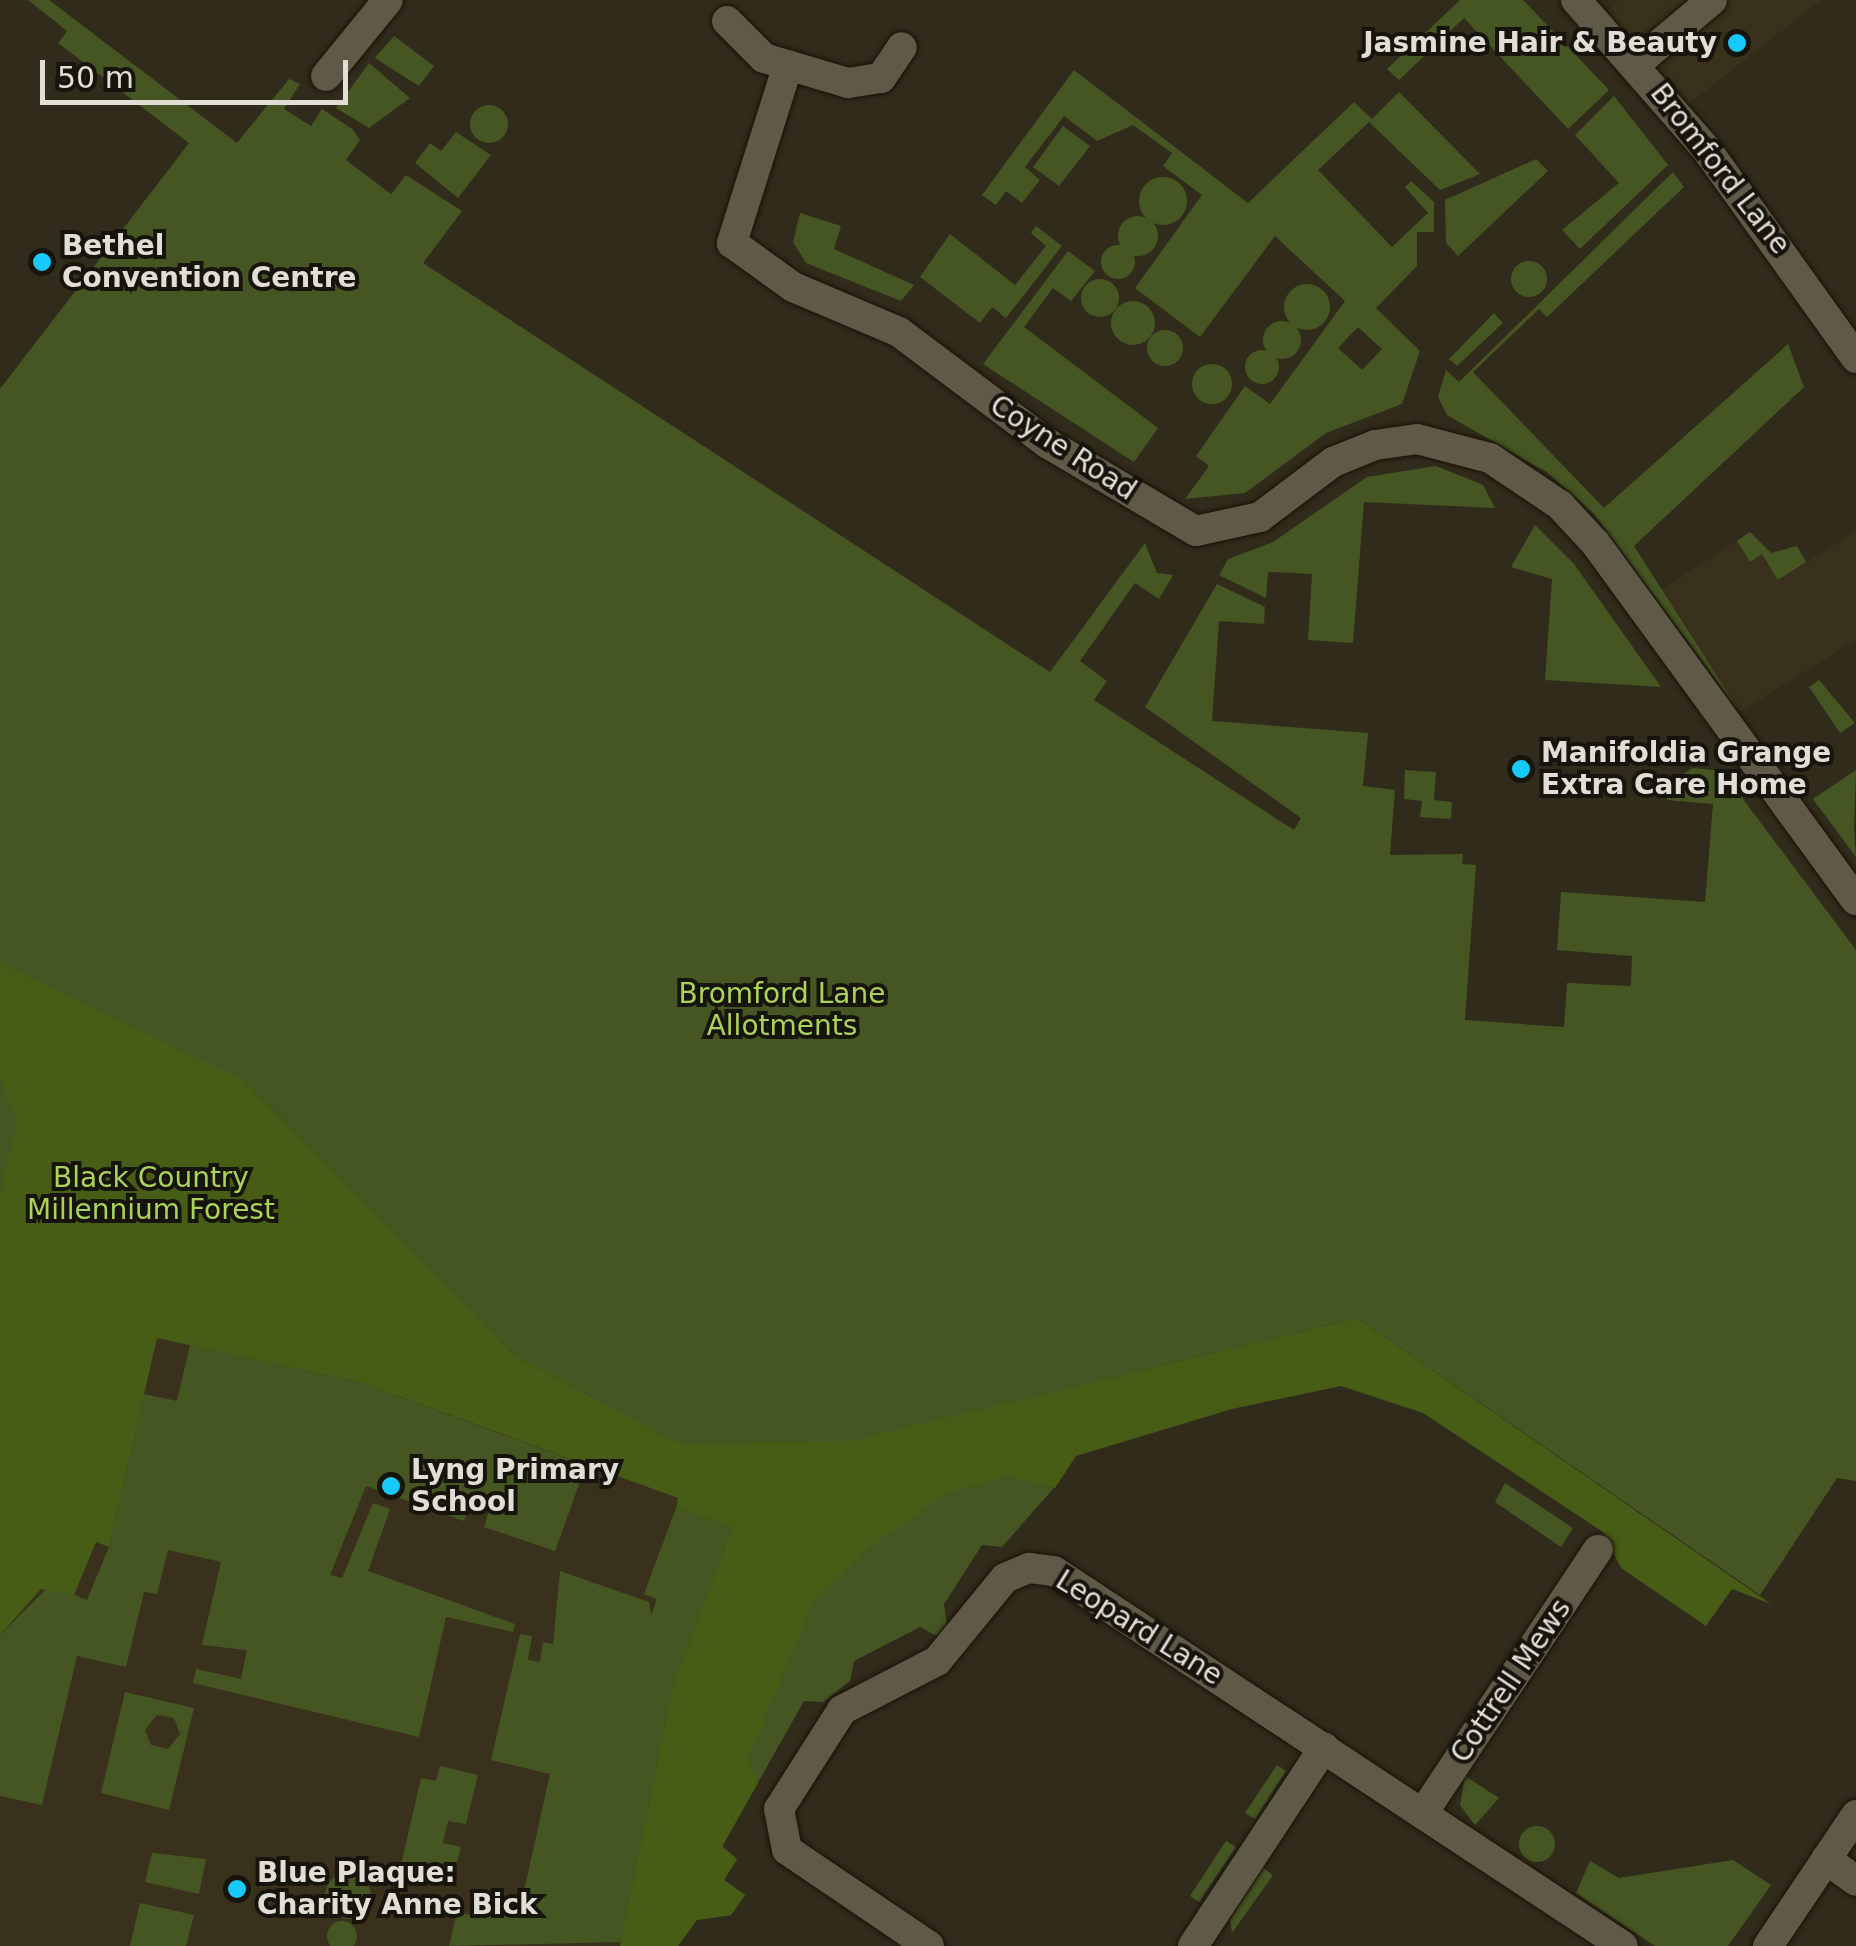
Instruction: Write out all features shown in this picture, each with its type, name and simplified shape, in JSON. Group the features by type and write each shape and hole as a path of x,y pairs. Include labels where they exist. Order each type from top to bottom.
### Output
{"street":[{"name":"Bromford Lane","path":"1576,0 1637,63 1854,351"},
{"path":"1637,63 1712,0"},
{"path":"326,76 372,5"},
{"path":"726,21 764,58 868,84 902,47"},
{"name":"Coyne Road","path":"788,65 732,243 792,287 899,332 1047,442 1196,531 1260,516 1333,462 1375,444 1417,438 1490,458 1560,505 1596,544 1856,900"},
{"name":"Cottrell Mews","path":"1423,1813 1598,1550"},
{"name":"Leopard Lane","path":"929,1946 786,1850 779,1810 842,1710 937,1661 1005,1578 1054,1571 1623,1946"},
{"path":"1204,1942 1324,1747"},
{"path":"1768,1946 1856,1815"},
{"path":"1826,1860 1856,1882"}],"shaded area":[{"path":"1618,0 1821,0 1677,113 1597,22"},
{"path":"1856,531 1856,640 1740,712 1660,590 1737,541 1750,561 1762,554 1779,580"},
{"name":"Lyng Primary School","path":"0,1299 517,1357 761,1446 654,1946 0,1946"}],"green space":[{"name":"Bromford Lane Allotments","path":"28,0 49,0 237,143 289,79 300,84 284,109 311,126 322,109 352,129 360,140 346,160 391,194 406,175 462,211 423,263 1050,672 1145,543 1157,573 1173,575 1159,599 1135,583 1080,661 1107,681 1094,700 1294,830 1301,818 1145,707 1217,584 1265,607 1264,624 1219,621 1212,721 1368,733 1363,786 1395,790 1390,855 1463,854 1462,864 1476,865 1465,1020 1564,1027 1567,983 1631,986 1632,956 1557,950 1561,892 1705,902 1713,804 1667,800 1668,783 1693,768 1722,771 1856,950 1856,1481 1837,1478 1760,1595 1357,1318 1054,1392 1059,1482 1002,1547 982,1545 944,1604 947,1625 937,1636 920,1627 854,1661 850,1681 823,1702 804,1701 722,1846 737,1859 724,1880 745,1895 731,1915 697,1920 761,1447 681,1444 517,1357 245,1081 0,1299 0,389 189,143 58,43 67,31"},
{"path":"1460,0 1523,0 1609,90 1568,129 1464,18 1399,80 1387,69"},
{"path":"394,36 434,66 419,86 375,58"},
{"path":"369,63 410,98 369,128 336,108"},
{"path":"1074,70 1248,203 1354,102 1372,119 1399,92 1480,174 1440,190 1369,122 1318,170 1392,247 1428,213 1405,187 1411,181 1434,202 1434,232 1417,232 1417,266 1376,308 1420,351 1402,404 1326,433 1245,493 1185,499 1209,466 1196,456 1245,386 1270,404 1345,301 1275,236 1200,337 1135,288 1202,195 1163,166 1172,153 1133,125 1097,141 1064,116 1025,167 1040,180 1022,203 1006,191 996,205 982,195","holes":["1358,327 1382,349 1362,370 1338,348"]},
{"path":"1614,96 1668,165 1580,249 1562,230 1619,183 1575,135"},
{"path":"489,105 502,111 508,124 502,137 489,143 476,137 470,124 476,111"},
{"path":"1063,126 1090,146 1059,186 1033,167"},
{"path":"456,132 491,155 458,198 415,163 430,143 441,151"},
{"path":"1536,159 1548,171 1458,256 1446,243 1445,200"},
{"path":"1673,172 1684,187 1547,317 1539,309 1473,372 1604,508 1788,344 1804,387 1634,546 1740,712 1594,514 1548,473 1447,415 1438,397 1446,370 1459,382"},
{"path":"1163,177 1180,184 1187,201 1180,218 1163,225 1146,218 1139,201 1146,184"},
{"path":"800,213 841,226 834,249 914,285 901,301 806,263 793,242"},
{"path":"1138,216 1152,222 1158,236 1152,250 1138,256 1124,250 1118,236 1124,222"},
{"path":"1036,226 1062,246 1006,318 992,307 980,323 920,277 950,234 1015,285 1046,246 1031,233"},
{"path":"1118,245 1130,250 1135,262 1130,274 1118,279 1106,274 1101,262 1106,250"},
{"path":"1068,251 1095,271 1071,301 1053,288 1024,327 1158,428 1134,462 983,364"},
{"path":"1529,261 1542,266 1547,279 1542,292 1529,297 1516,292 1511,279 1516,266"},
{"path":"1100,279 1113,285 1119,298 1113,311 1100,317 1087,311 1081,298 1087,285"},
{"path":"1307,284 1323,291 1330,307 1323,323 1307,330 1291,323 1284,307 1291,291"},
{"path":"1133,301 1149,307 1155,323 1149,339 1133,345 1117,339 1111,323 1117,307"},
{"path":"1494,313 1503,323 1457,366 1449,359"},
{"path":"1282,321 1295,327 1301,340 1295,353 1282,359 1269,353 1263,340 1269,327"},
{"path":"1165,330 1178,335 1183,348 1178,361 1165,366 1152,361 1147,348 1152,335"},
{"path":"1262,350 1274,355 1279,367 1274,379 1262,384 1250,379 1245,367 1250,355"},
{"path":"1212,364 1226,370 1232,384 1226,398 1212,404 1198,398 1192,384 1198,370"},
{"path":"1436,466 1483,485 1495,508 1364,502 1353,643 1308,640 1312,574 1268,572 1266,598 1219,575 1228,559 1273,542 1367,477"},
{"path":"1535,525 1574,564 1661,687 1545,680 1552,579 1511,567"},
{"path":"1750,532 1771,553 1797,546 1806,562 1778,580 1762,554 1750,562 1737,541"},
{"path":"1819,680 1855,723 1840,733 1809,687"},
{"path":"1405,770 1436,772 1434,800 1452,802 1451,819 1420,817 1422,801 1404,799"},
{"path":"1856,770 1854,830 1856,857 1813,799"},
{"name":"Black Country Millennium Forest","path":"0,964 245,1081 517,1357 681,1444 851,1441 1357,1318 1771,1604 1732,1589 1706,1626 1621,1568 1603,1532 1423,1413 1341,1386 1232,1409 1076,1456 1055,1488 1008,1476 948,1493 869,1547 814,1600 748,1759 758,1783 722,1847 737,1859 724,1880 745,1895 731,1915 697,1920 678,1946 620,1946 672,1690 732,1527 676,1508 678,1498 362,1383 157,1338 109,1547 96,1542 74,1595 41,1589 0,1635 0,1195 17,1120 0,1078"},
{"path":"190,1345 362,1383 586,1465 555,1551 484,1527 489,1510 470,1504 464,1521 366,1486 330,1575 342,1578 373,1503 390,1509 368,1571 515,1624 513,1632 446,1617 419,1737 193,1683 196,1669 241,1679 247,1650 202,1645 221,1562 168,1550 157,1594 144,1592 126,1667 77,1656 42,1805 0,1796 0,1635 50,1585 87,1600 109,1547 144,1394 177,1401"},
{"path":"1505,1483 1573,1528 1561,1547 1495,1502"},
{"path":"676,1508 732,1527 672,1691 621,1942 449,1946 457,1912 486,1919 491,1904 520,1909 550,1774 491,1760 520,1634 532,1636 528,1660 540,1662 543,1642 553,1644 560,1571 649,1602 651,1615 657,1599 644,1594"},
{"path":"125,1692 194,1708 169,1810 101,1793","holes":["157,1715 174,1718 180,1734 168,1749 151,1745 145,1730"]},
{"path":"1277,1765 1286,1771 1255,1819 1245,1813"},
{"path":"440,1766 478,1775 466,1824 448,1821 443,1843 461,1847 453,1878 401,1865 421,1778 436,1781"},
{"path":"1465,1776 1499,1798 1475,1825 1460,1805"},
{"path":"1537,1826 1550,1831 1555,1844 1550,1857 1537,1862 1524,1857 1519,1844 1524,1831"},
{"path":"1226,1841 1236,1847 1199,1902 1190,1896"},
{"path":"152,1853 206,1859 199,1894 145,1882"},
{"path":"1733,1860 1771,1885 1728,1946 1655,1946 1576,1893 1590,1861 1619,1878"},
{"path":"1263,1868 1273,1875 1232,1933 1230,1919"},
{"path":"348,1873 364,1880 371,1896 364,1912 348,1919 332,1912 325,1896 332,1880"},
{"path":"140,1903 194,1915 186,1946 130,1946"},
{"path":"342,1921 353,1925 357,1936 353,1947 342,1951 331,1947 327,1936 331,1925"}],"place":[{"name":"Jasmine Hair & Beauty","path":"1737,43"},
{"name":"Bethel Convention Centre","path":"42,262"},
{"name":"Manifoldia Grange Extra Care Home","path":"1521,769"},
{"name":"Lyng Primary School","path":"391,1486"},
{"name":"Blue Plaque: Charity Anne Bick","path":"237,1889"}]}
